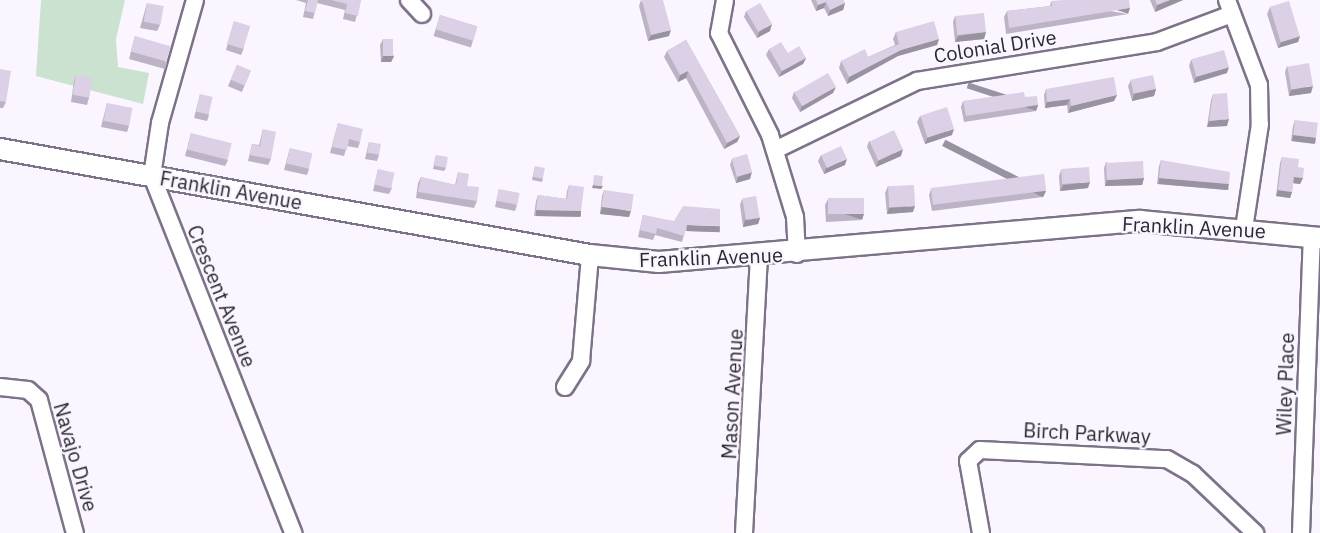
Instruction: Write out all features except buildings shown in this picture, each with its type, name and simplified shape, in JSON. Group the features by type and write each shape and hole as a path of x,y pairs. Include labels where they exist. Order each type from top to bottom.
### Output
{"main road":[{"name":"Franklin Avenue","path":"0,149 590,255 659,262 797,255 1105,223 1244,228 1316,237"}],"street":[{"path":"152,176 160,123 195,0"},
{"path":"409,0 422,14"},
{"path":"725,0 718,33 775,150 795,217 797,255"},
{"path":"1230,7 1259,85 1260,124 1244,228"},
{"name":"Colonial Drive","path":"775,150 917,81 1157,42 1230,7"},
{"name":"Crescent Avenue","path":"152,176 293,533"},
{"name":"Wiley Place","path":"1301,533 1314,326 1316,237"},
{"path":"565,387 581,361 590,255"},
{"name":"Mason Avenue","path":"744,533 759,257"},
{"name":"Navajo Drive","path":"0,387 28,390 39,400 75,533"},
{"name":"Birch Parkway","path":"981,533 968,461 980,450 1167,459 1193,474 1255,533"}],"green space":[{"path":"41,0 125,0 116,39 118,67 149,73 143,104 36,76"}]}
